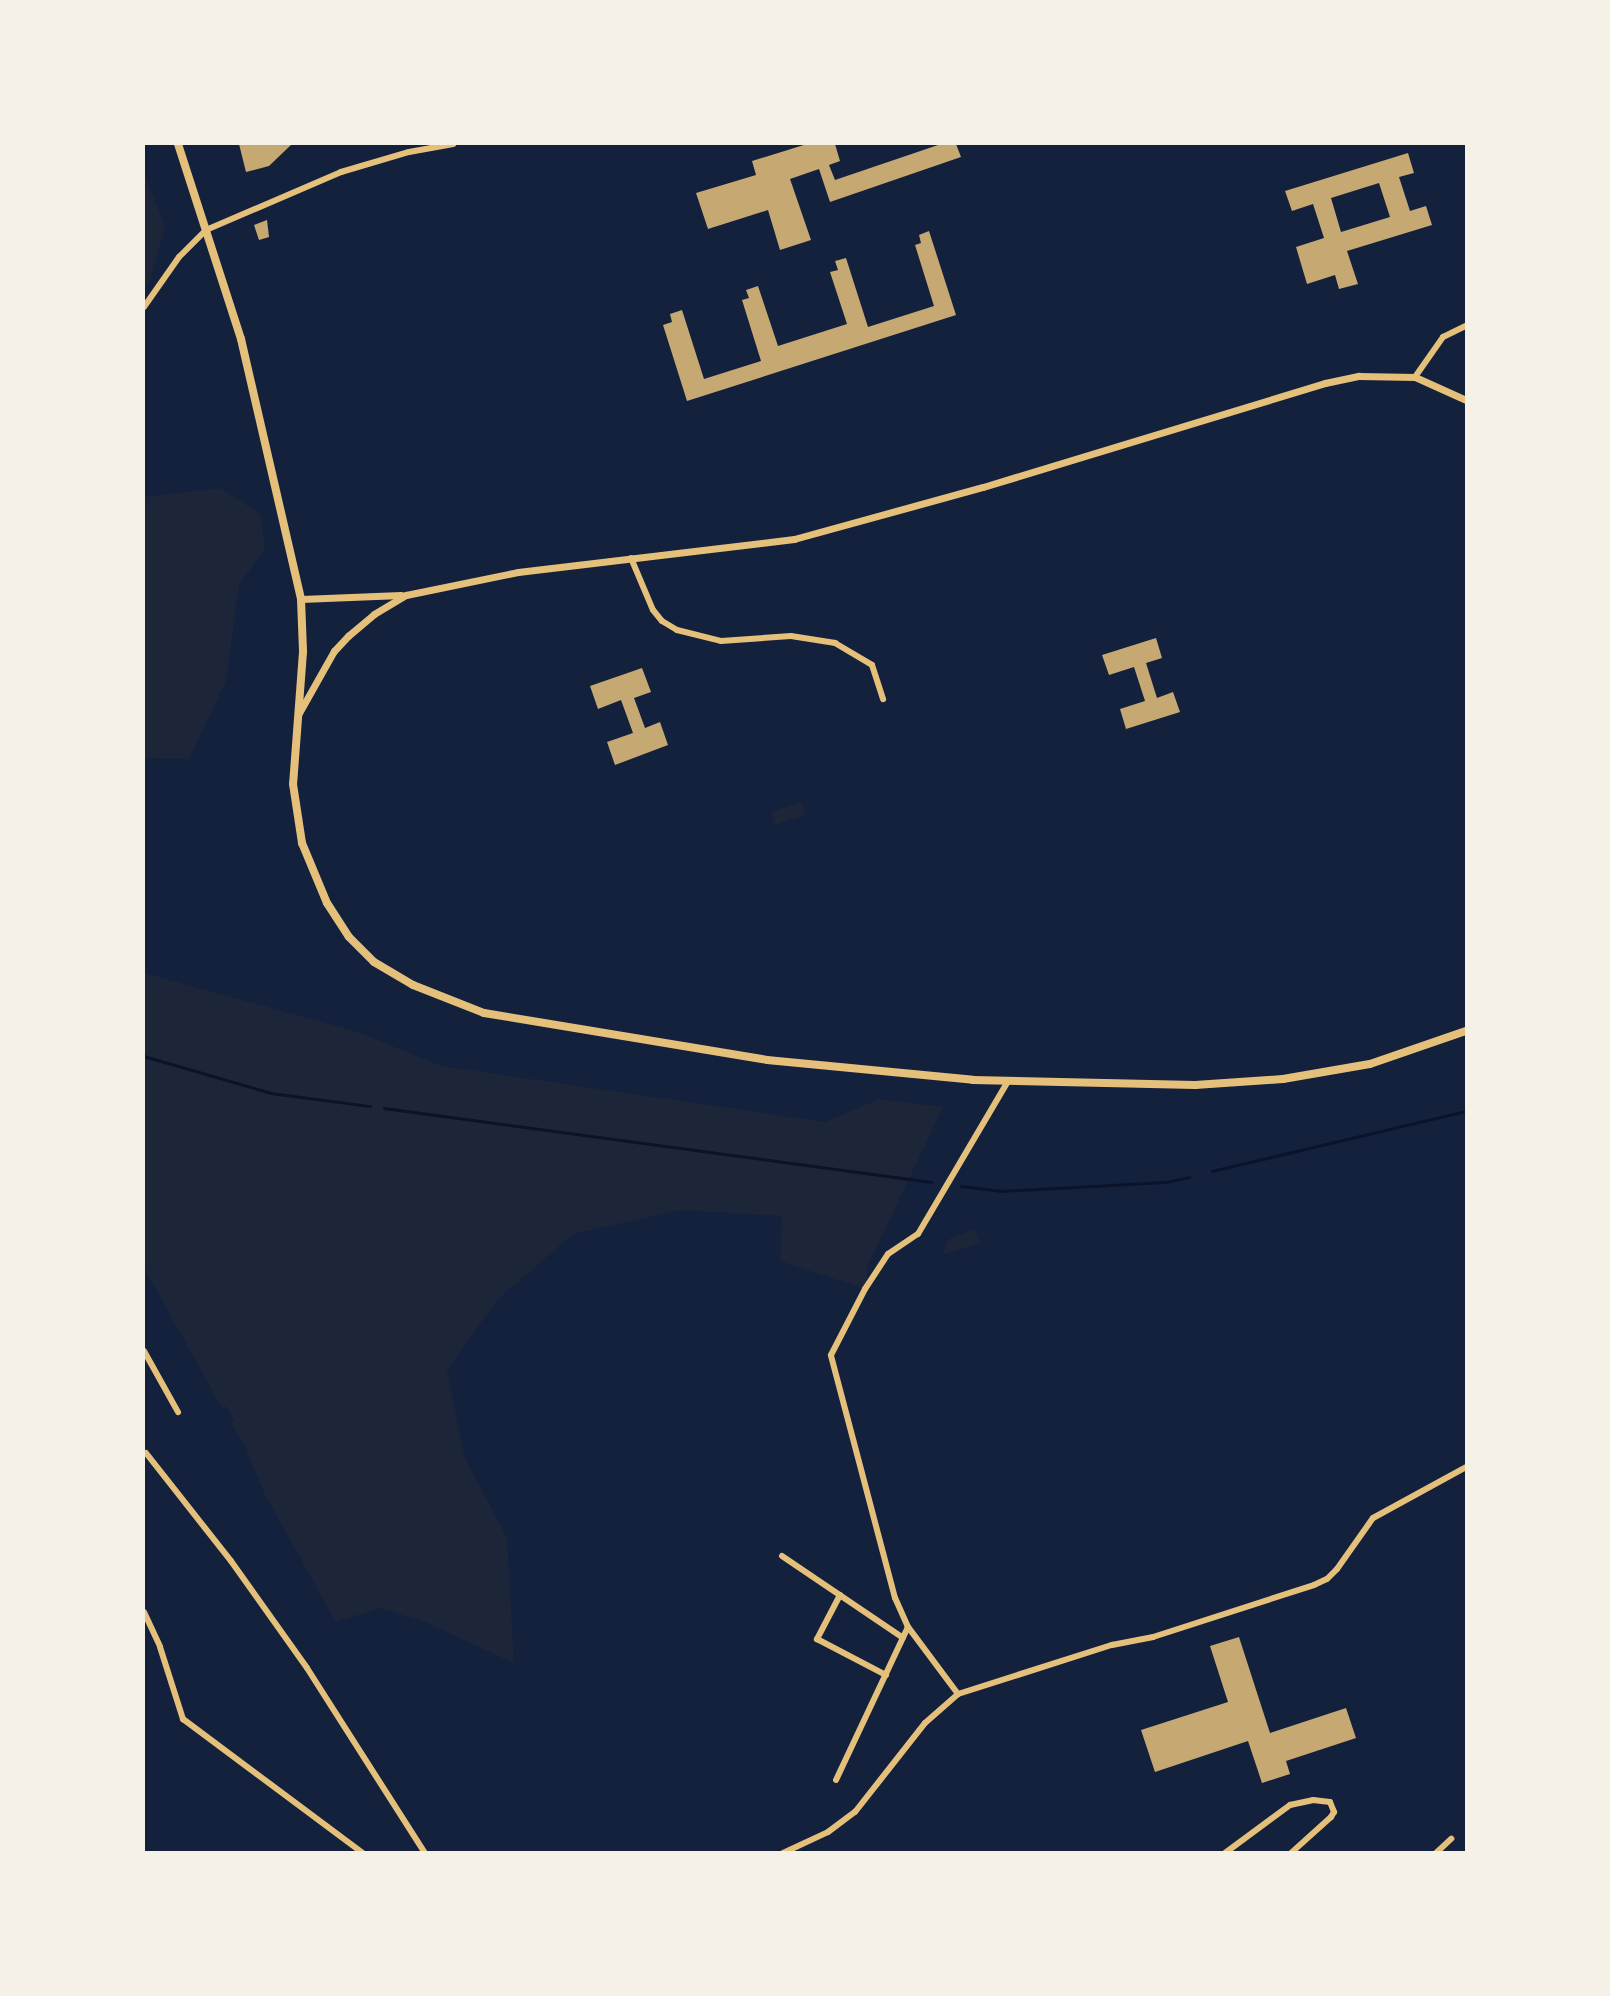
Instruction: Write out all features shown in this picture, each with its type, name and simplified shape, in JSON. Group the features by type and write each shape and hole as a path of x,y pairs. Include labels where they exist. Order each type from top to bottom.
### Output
{"main road":[{"path":"178,144 241,339 301,599 303,652 293,753 295,814 312,871 327,903 349,937 374,962 409,984 484,1013 557,1027 767,1060 874,1072 1008,1081 1195,1085 1283,1079 1370,1064 1466,1031"}],"street":[{"path":"144,307 179,257 206,230 341,172 409,152 453,144"},
{"path":"1415,377 1443,337 1466,326"},
{"path":"301,599 406,595 486,577 794,539 924,505 1325,383 1359,376 1415,377 1466,400"},
{"path":"631,558 653,610 662,621 677,630 721,641 791,636 835,643 872,665 883,699"},
{"path":"297,716 331,656 348,636 374,614 406,595"},
{"path":"958,1694 908,1627 895,1598 831,1355 865,1289 888,1254 918,1234 1008,1081"},
{"path":"144,1351 178,1412"},
{"path":"146,1453 231,1561 307,1668 425,1853"},
{"path":"783,1853 828,1832 855,1812 925,1723 958,1694 1112,1645 1153,1637 1314,1585 1337,1569 1373,1518 1466,1467"},
{"path":"782,1556 903,1638"},
{"path":"839,1595 817,1639 886,1675"},
{"path":"144,1612 160,1647 183,1719 363,1853"},
{"path":"836,1780 908,1627"},
{"path":"1225,1853 1290,1805 1313,1800 1330,1802 1334,1811 1331,1817 1291,1853"},
{"path":"1436,1853 1451,1839"}],"shaded area":[{"path":"144,174 165,225 150,282 144,288"},
{"path":"220,488 260,514 265,548 239,585 226,681 189,759 144,758 144,497"},
{"path":"801,802 806,815 775,825 771,812"},
{"path":"144,973 358,1032 441,1066 825,1122 879,1099 943,1107 868,1265 865,1289 780,1261 782,1216 680,1210 573,1234 497,1300 447,1370 464,1456 507,1538 514,1663 425,1622 380,1608 336,1622 265,1495 246,1448 231,1423 234,1421 226,1406 222,1408 144,1268"},
{"path":"975,1229 980,1243 942,1255 949,1239"}],"building":[{"path":"239,144 292,144 269,166 246,172"},
{"path":"807,144 835,144 840,161 829,165 835,180 941,144 956,144 961,157 830,202 819,169 790,179 811,240 780,250 768,210 708,229 696,193 756,175 752,161"},
{"path":"1408,153 1414,173 1399,177 1410,211 1426,206 1432,225 1347,251 1358,284 1339,289 1335,275 1307,284 1296,247 1324,238 1313,204 1292,211 1285,191","holes":["1379,183 1390,217 1341,232 1331,198"]},
{"path":"267,220 269,237 259,240 254,225"},
{"path":"929,231 956,315 687,401 663,325 672,322 670,314 682,310 704,379 761,361 742,300 749,298 746,290 758,286 778,346 847,324 830,272 838,270 835,261 846,258 868,327 934,306 915,245 921,243 919,235"},
{"path":"1156,638 1162,658 1146,663 1157,698 1173,692 1180,712 1126,729 1120,709 1145,701 1134,667 1109,675 1102,655"},
{"path":"642,668 651,692 634,698 645,728 660,722 668,745 615,765 607,742 633,733 621,700 598,709 590,686"},
{"path":"1239,1637 1270,1733 1346,1708 1356,1738 1286,1761 1290,1774 1262,1783 1248,1741 1155,1772 1141,1730 1228,1702 1210,1646"}],"waterway":[{"path":"144,1056 271,1093 370,1106"},
{"path":"384,1108 931,1182"},
{"path":"1212,1171 1466,1111"},
{"path":"961,1186 1000,1191 1166,1182 1189,1177"}]}
